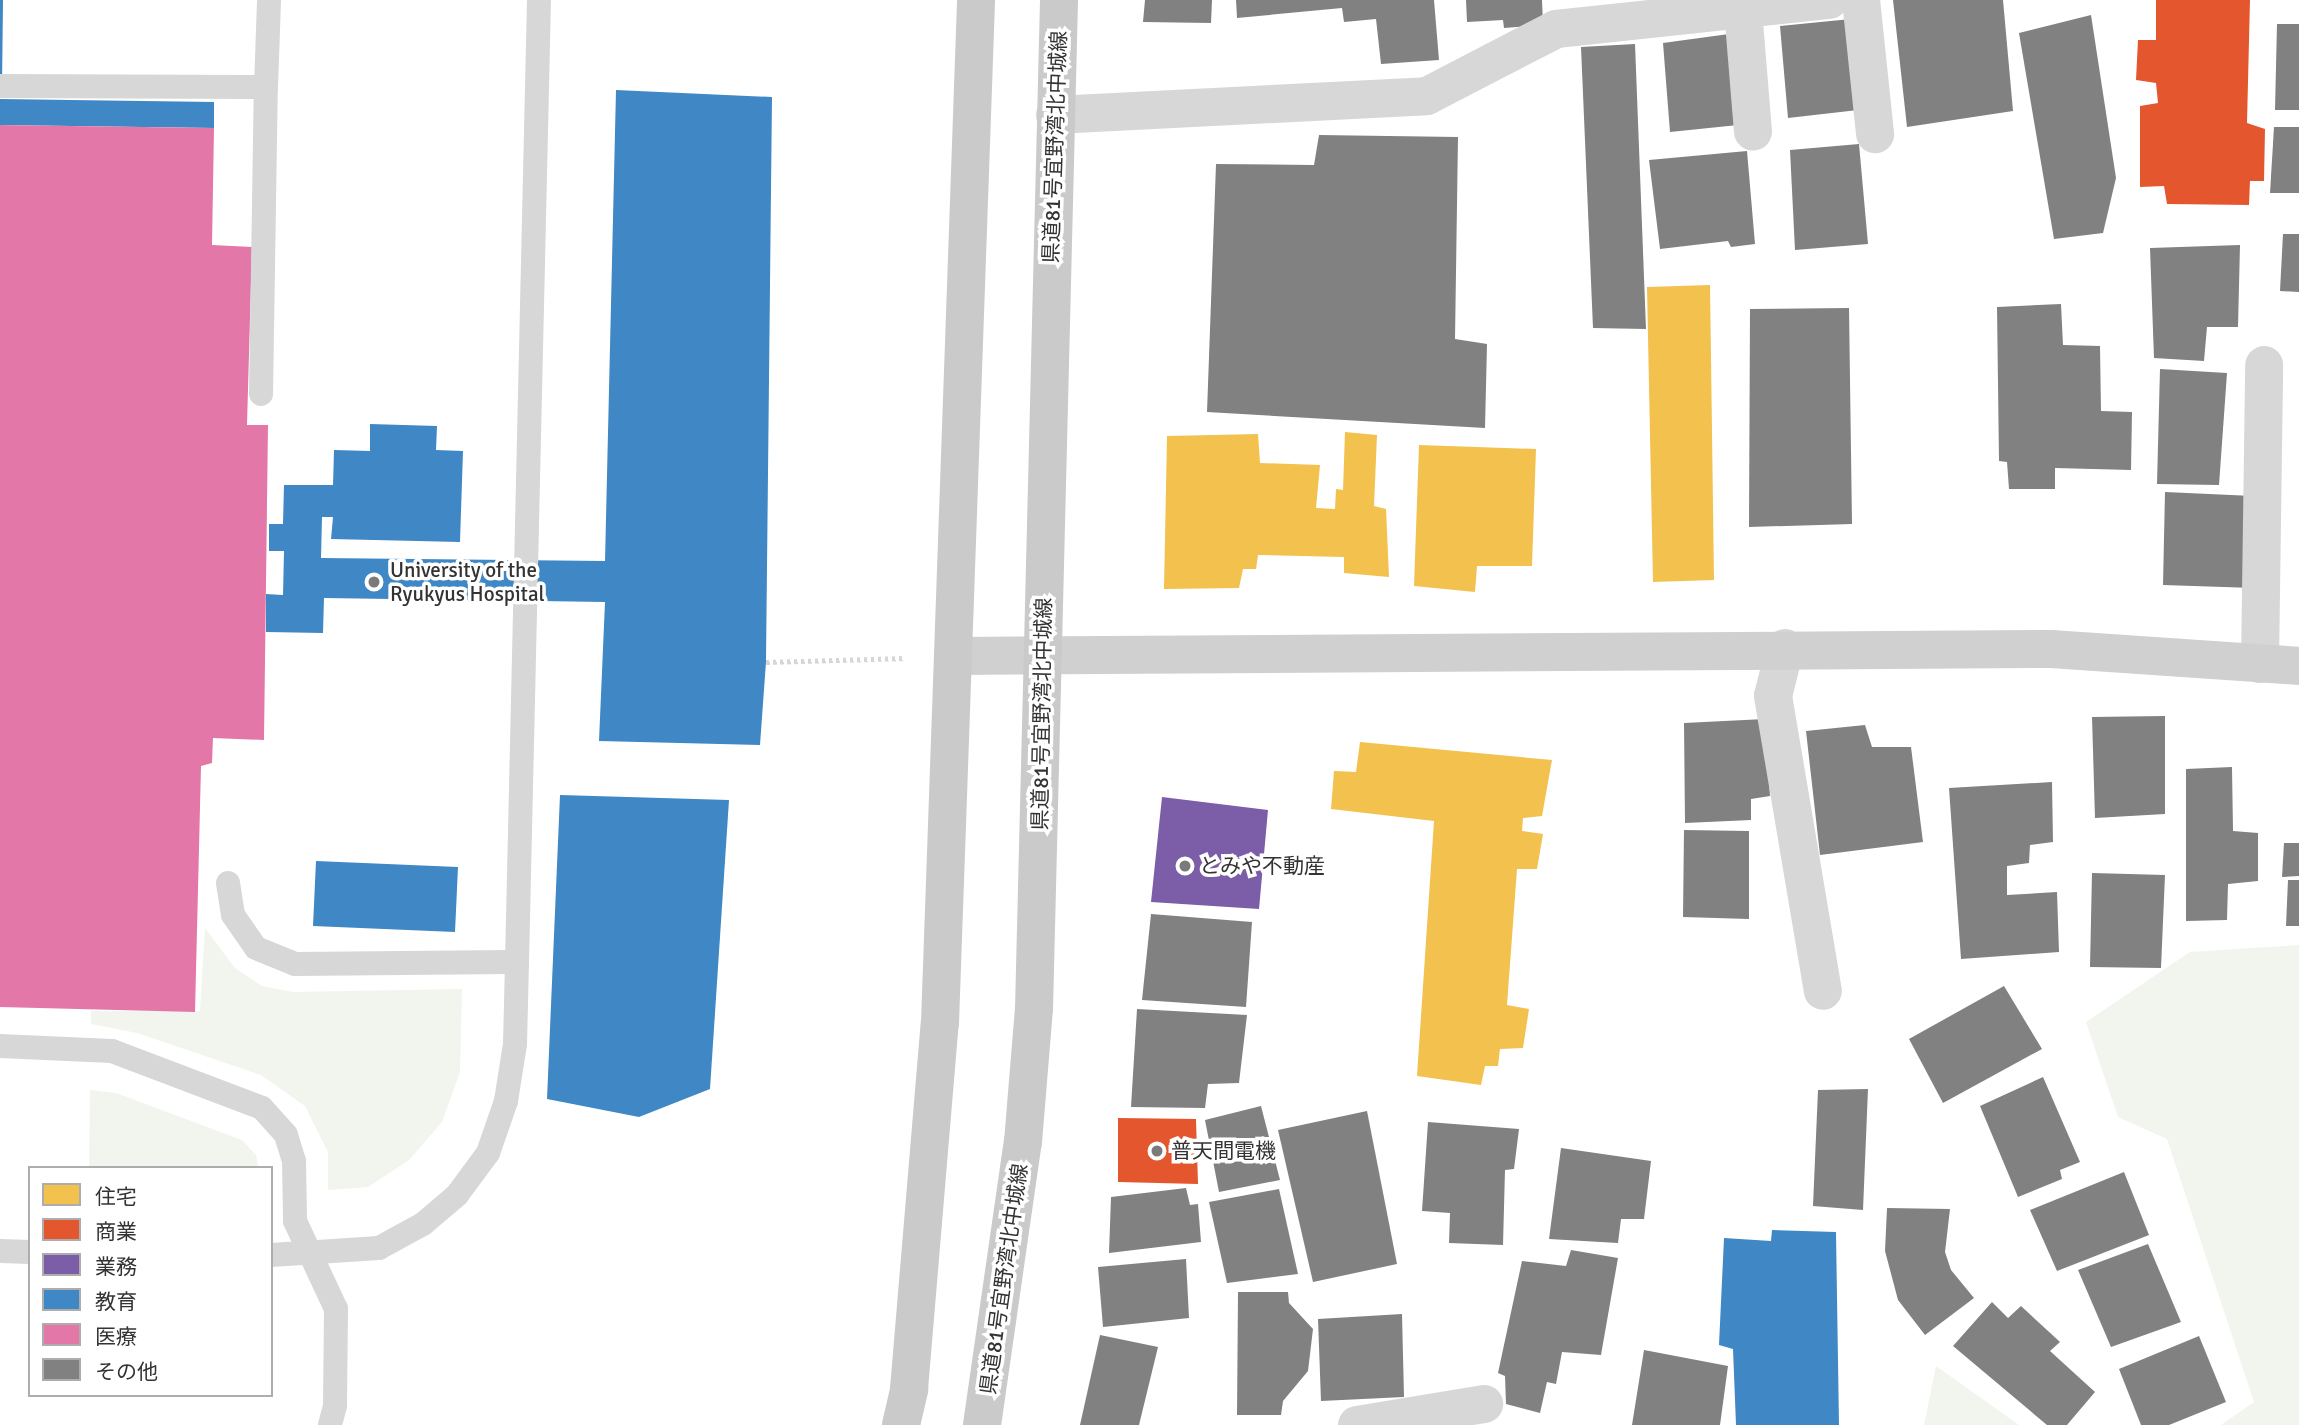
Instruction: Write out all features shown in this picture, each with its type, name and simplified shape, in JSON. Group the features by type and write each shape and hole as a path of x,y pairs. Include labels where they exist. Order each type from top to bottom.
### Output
{"main road":[{"path":"901,1425 909,1389 932,1144 956,656 976,0"},
{"name":"県道81号宜野湾北中城線","path":"982,1425 1023,1142 1040,892 1059,0"}],"street":[{"path":"1055,115 1427,96 1556,29 1829,0"},
{"path":"1861,0 1875,134"},
{"path":"1743,10 1753,132"},
{"path":"2260,664 2264,365"},
{"path":"956,656 1043,658 1785,648 2051,649 2299,666"},
{"path":"1785,648 1773,696 1823,991"},
{"path":"1357,1425 1484,1404"}],"lane":[{"path":"261,394 269,0"},
{"path":"273,1255 313,1256 379,1248 423,1224 457,1195 488,1153 506,1101 515,1044 540,0"},
{"path":"0,86 266,87"},
{"path":"228,883 233,915 256,948 295,964 517,962"},
{"path":"0,1045 112,1051 262,1108 286,1135 294,1161 295,1221 336,1309 335,1406 330,1425"},
{"path":"0,1251 28,1252"}],"path":[{"path":"766,662 956,656"}],"shaded area":[{"path":"205,928 235,968 262,986 293,992 462,989 460,1072 442,1122 409,1160 368,1187 328,1190 328,1152 305,1106 261,1075 137,1033 91,1024 91,1011 200,1011"},
{"path":"2299,945 2299,1425 2221,1425 2254,1402 2167,1139 2118,1117 2086,1022 2190,952"},
{"path":"90,1090 116,1093 242,1140 256,1155 258,1166 89,1166"},
{"path":"1936,1366 2019,1425 1924,1425"}],"building: 住宅":[{"path":"1710,285 1714,580 1653,582 1647,287"},
{"path":"1345,432 1377,435 1374,506 1386,509 1389,577 1344,573 1344,557 1258,555 1256,569 1243,569 1239,588 1164,589 1167,436 1258,434 1260,463 1320,465 1316,508 1335,509 1336,489 1343,490"},
{"path":"1419,445 1536,449 1532,566 1477,566 1475,592 1414,586"},
{"path":"1360,742 1552,760 1542,816 1523,818 1522,831 1543,834 1537,869 1517,869 1507,1005 1529,1009 1523,1048 1500,1049 1498,1066 1485,1066 1481,1085 1417,1076 1434,821 1331,809 1334,771 1356,772"}],"building: 商業":[{"path":"2156,0 2250,0 2247,123 2265,129 2264,181 2250,181 2249,205 2167,204 2164,186 2140,187 2140,106 2158,103 2156,83 2136,80 2138,40 2156,40"},
{"name":"普天間電機","path":"1118,1118 1196,1119 1198,1184 1118,1182"}],"building: 業務":[{"path":"1162,797 1268,810 1259,909 1151,902"}],"building: 教育":[{"path":"0,0 3,0 2,87 0,87"},
{"path":"616,90 772,97 766,662 760,745 599,741 605,602 324,598 323,633 266,632 266,594 283,595 284,551 269,551 269,524 283,524 284,485 333,485 334,450 370,451 370,424 437,426 436,450 463,451 460,542 331,539 333,517 322,517 321,558 605,561"},
{"path":"0,99 214,102 214,128 0,125"},
{"path":"560,795 729,800 710,1089 639,1117 547,1099"},
{"path":"316,861 458,867 455,932 313,926"},
{"path":"1772,1230 1836,1232 1839,1425 1736,1425 1733,1349 1719,1345 1724,1238 1771,1241"}],"building: 医療":[{"path":"0,125 214,128 212,245 252,247 247,425 268,425 264,740 213,738 212,763 201,766 195,1012 0,1007"}],"building: その他":[{"path":"1145,0 1212,0 1211,23 1143,22"},
{"path":"1236,0 1434,0 1439,60 1381,64 1376,19 1344,22 1342,8 1237,18"},
{"path":"1466,0 1542,0 1543,25 1504,28 1503,20 1467,22"},
{"path":"1893,0 2003,0 2013,111 1907,127"},
{"path":"2091,15 2116,178 2103,233 2054,239 2019,33"},
{"path":"1851,19 1858,110 1788,118 1780,26"},
{"path":"2277,24 2299,24 2299,110 2275,110"},
{"path":"1729,34 1738,125 1670,132 1663,43"},
{"path":"1635,44 1646,329 1593,328 1581,47"},
{"path":"2274,127 2299,127 2299,193 2270,193"},
{"path":"1319,135 1458,137 1455,339 1487,344 1485,428 1207,412 1216,164 1314,165"},
{"path":"1859,144 1868,244 1795,250 1790,150"},
{"path":"1747,151 1755,244 1731,247 1728,241 1660,249 1649,160"},
{"path":"2283,234 2299,234 2299,292 2280,291"},
{"path":"2240,245 2238,327 2207,327 2204,361 2154,358 2150,248"},
{"path":"2061,304 2063,345 2100,346 2101,411 2132,412 2131,470 2055,468 2055,489 2009,489 2007,462 1999,461 1997,307"},
{"path":"1849,308 1852,524 1749,527 1750,309"},
{"path":"2160,369 2227,373 2219,485 2157,484"},
{"path":"2165,492 2253,496 2254,588 2163,585"},
{"path":"2165,716 2165,814 2095,818 2092,717"},
{"path":"1765,719 1770,796 1751,799 1751,820 1685,823 1684,723"},
{"path":"1865,725 1872,747 1911,747 1923,842 1820,855 1806,731"},
{"path":"2232,767 2233,831 2258,833 2258,881 2228,884 2227,920 2186,921 2186,769"},
{"path":"2052,782 2053,842 2030,845 2029,863 2007,866 2007,895 2057,892 2059,952 1961,959 1949,788"},
{"path":"1684,830 1749,831 1749,919 1683,917"},
{"path":"2284,843 2299,843 2299,876 2282,877"},
{"path":"2092,873 2165,875 2161,968 2090,967"},
{"path":"2288,880 2299,880 2299,926 2286,926"},
{"path":"1151,914 1252,922 1246,1007 1142,1000"},
{"path":"2004,986 2042,1049 1943,1103 1909,1039"},
{"path":"1137,1009 1247,1015 1239,1083 1208,1084 1205,1108 1131,1107"},
{"path":"2043,1077 2080,1162 2060,1170 2062,1179 2018,1197 1980,1106"},
{"path":"1868,1089 1863,1210 1813,1206 1818,1090"},
{"path":"1261,1106 1280,1180 1219,1192 1205,1120"},
{"path":"1367,1111 1397,1264 1313,1282 1278,1130"},
{"path":"1428,1122 1519,1129 1514,1169 1505,1170 1503,1245 1449,1243 1450,1213 1422,1211"},
{"path":"1561,1148 1651,1161 1644,1219 1621,1219 1618,1243 1549,1239"},
{"path":"2124,1172 2149,1235 2057,1271 2030,1210"},
{"path":"1186,1188 1190,1205 1198,1204 1201,1242 1109,1253 1111,1197"},
{"path":"1279,1189 1298,1274 1227,1283 1209,1202"},
{"path":"1887,1208 1950,1209 1945,1252 1951,1270 1974,1298 1925,1335 1898,1300 1885,1251"},
{"path":"2148,1244 2181,1322 2111,1347 2078,1270"},
{"path":"1571,1250 1618,1258 1601,1355 1562,1352 1556,1384 1547,1382 1540,1413 1506,1404 1505,1376 1498,1373 1522,1261 1566,1266"},
{"path":"1186,1259 1189,1318 1103,1327 1098,1267"},
{"path":"1238,1292 1288,1292 1289,1303 1313,1329 1308,1371 1283,1401 1281,1415 1237,1415"},
{"path":"1992,1302 2008,1318 2021,1306 2060,1342 2050,1351 2095,1392 2067,1425 2047,1425 1953,1346"},
{"path":"1402,1314 1404,1397 1321,1401 1318,1319"},
{"path":"1100,1335 1158,1347 1139,1425 1080,1425"},
{"path":"2199,1336 2226,1402 2169,1425 2141,1425 2119,1369"},
{"path":"1644,1350 1728,1366 1720,1425 1632,1425"}],"place":[{"name":"University of the Ryukyus Hospital","path":"374,582"},
{"name":"とみや不動産","path":"1185,866"},
{"name":"普天間電機","path":"1157,1151"}]}
